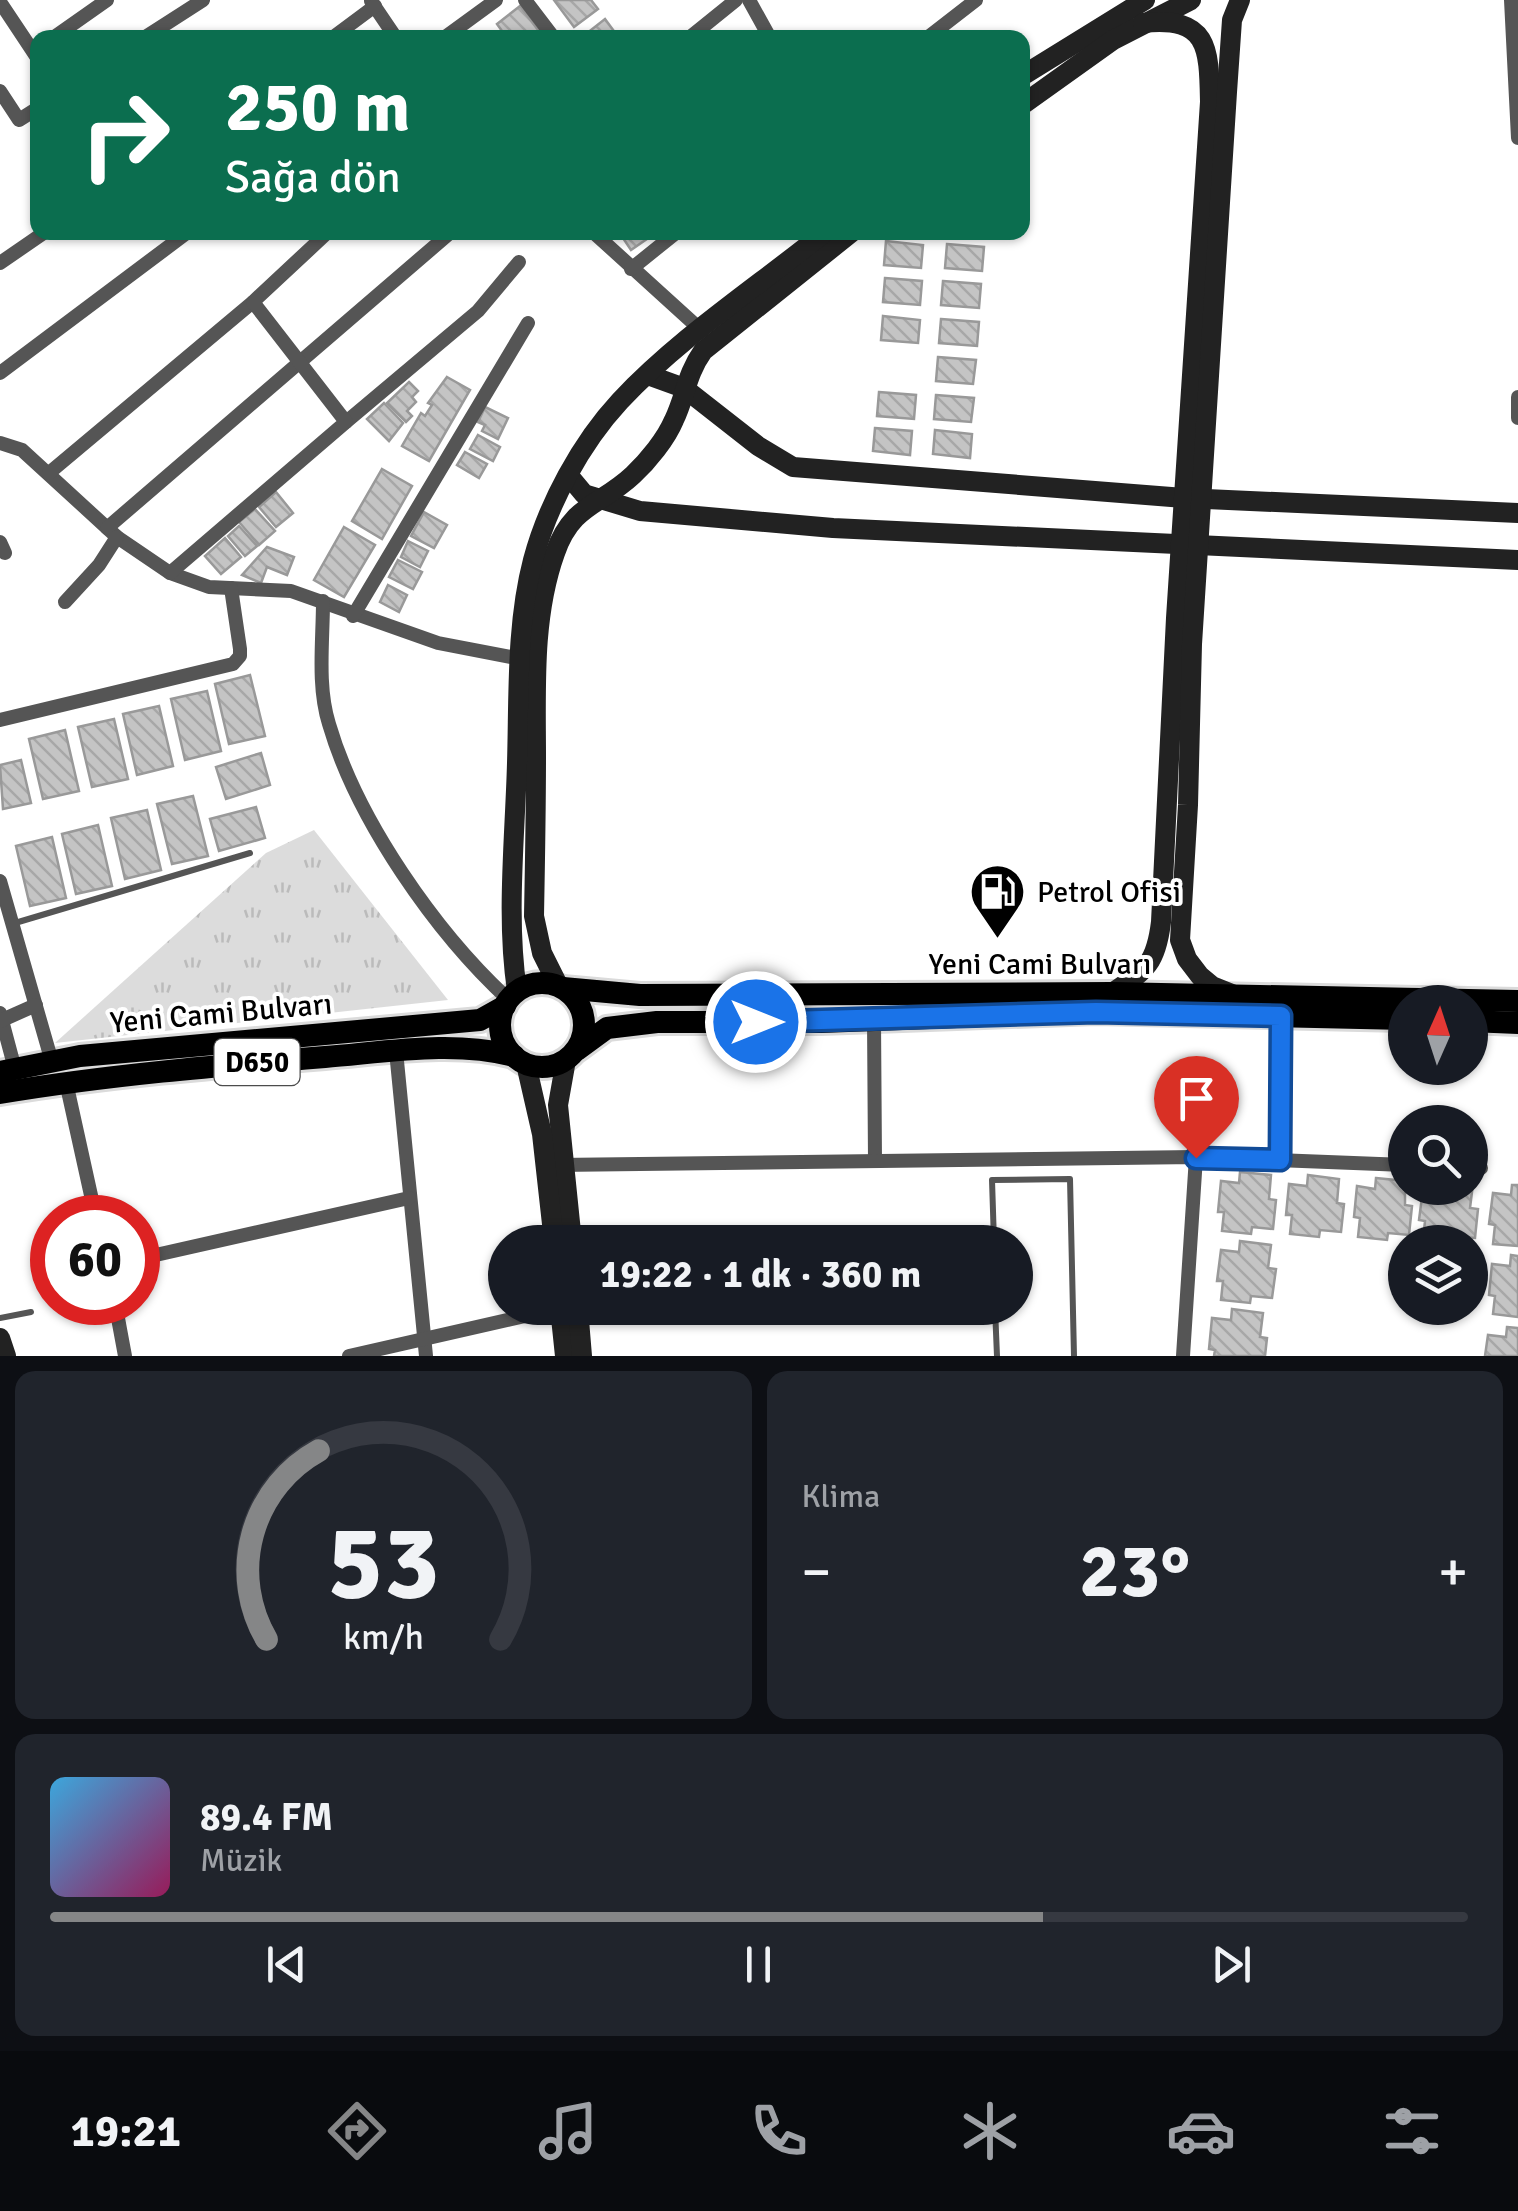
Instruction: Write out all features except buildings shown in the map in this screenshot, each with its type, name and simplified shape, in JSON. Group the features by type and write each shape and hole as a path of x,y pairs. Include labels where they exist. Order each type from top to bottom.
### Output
{"main road":[{"path":"536,983 561,988 574,996 585,1024 572,1055 554,1066 520,1060 501,1033 510,999 536,983"},
{"name":"Yeni Cami Bulvarı","path":"561,988 659,995 1112,993 1518,1001"},
{"name":"Yeni Cami Bulvarı","path":"8,1070 80,1056 480,1020 510,999"},
{"name":"Yeni Cami Bulvarı","path":"572,1055 607,1028 631,1024 1096,1012 1388,1019"},
{"path":"1488,1022 1518,1023"},
{"name":"Yeni Cami Bulvarı","path":"0,1093 66,1082 396,1051 480,1048 520,1060"}],"street":[{"path":"64,30 107,0"},
{"path":"156,30 203,0"},
{"path":"455,30 496,0"},
{"path":"525,0 548,30"},
{"path":"699,30 736,0"},
{"path":"749,0 766,30"},
{"path":"937,30 976,0"},
{"path":"1030,71 1145,0"},
{"path":"1030,98 1113,40 1190,0"},
{"path":"1112,993 1143,972 1158,946 1232,20 1240,0"},
{"path":"1512,0 1518,138"},
{"path":"0,2 30,44"},
{"path":"341,30 373,3 391,30"},
{"path":"1143,23 1178,21 1204,45 1209,60 1193,498"},
{"path":"0,92 20,120 30,113"},
{"path":"0,263 33,240"},
{"path":"0,373 177,240"},
{"path":"49,473 253,302 319,240"},
{"path":"65,602 99,565 112,532 299,361 442,240"},
{"path":"602,240 702,330"},
{"path":"631,269 667,240"},
{"path":"510,999 524,613 533,560 550,512 568,476 618,402 815,240"},
{"path":"561,988 542,953 534,916 536,657 554,554 568,525 584,507 635,474 657,446 673,424 688,371 703,351 842,240"},
{"path":"170,573 478,311 519,262"},
{"path":"253,302 346,422"},
{"path":"353,616 528,322"},
{"path":"648,376 684,388 758,446 792,466 1193,498 1518,512"},
{"path":"1518,396 1518,418"},
{"path":"0,442 22,450 112,532 170,573 210,588 291,591 438,644 521,659"},
{"path":"568,476 584,494 640,511 833,528 1518,560"},
{"path":"1190,543 1180,940 1187,959 1200,976 1212,986 1234,994"},
{"path":"0,720 233,664 240,656 240,648 231,588"},
{"path":"323,601 322,677 328,723 363,808 422,901 482,976 510,999"},
{"path":"0,881 52,1062"},
{"path":"8,1070 1,1018 36,1006"},
{"path":"1280,1160 1281,1016"},
{"path":"874,1020 875,1161"},
{"path":"396,1051 426,1356"},
{"path":"554,1225 558,1105 572,1055"},
{"path":"520,1060 535,1092 568,1225"},
{"path":"66,1082 91,1195"},
{"path":"555,1165 1196,1158 1388,1164"},
{"path":"1182,1356 1196,1158"},
{"path":"160,1254 409,1198"},
{"path":"349,1356 488,1324"},
{"path":"119,1325 125,1356"},
{"path":"562,1325 565,1356"},
{"path":"579,1325 582,1356"},
{"path":"0,1338 6,1356"}],"lane":[{"path":"14,923 250,853"},
{"path":"1028,1160 1030,1180"},
{"path":"993,1225 992,1180 1070,1179 1074,1356"},
{"path":"0,1318 30,1312"},
{"path":"996,1325 996,1356"}],"green space":[{"path":"314,830 448,1000 55,1043 266,853"}],"place":[{"name":"Petrol Ofisi","path":"998,941"}],"route":[{"path":"756,1022 1096,1012 1281,1016 1280,1160 1196,1158"}]}
